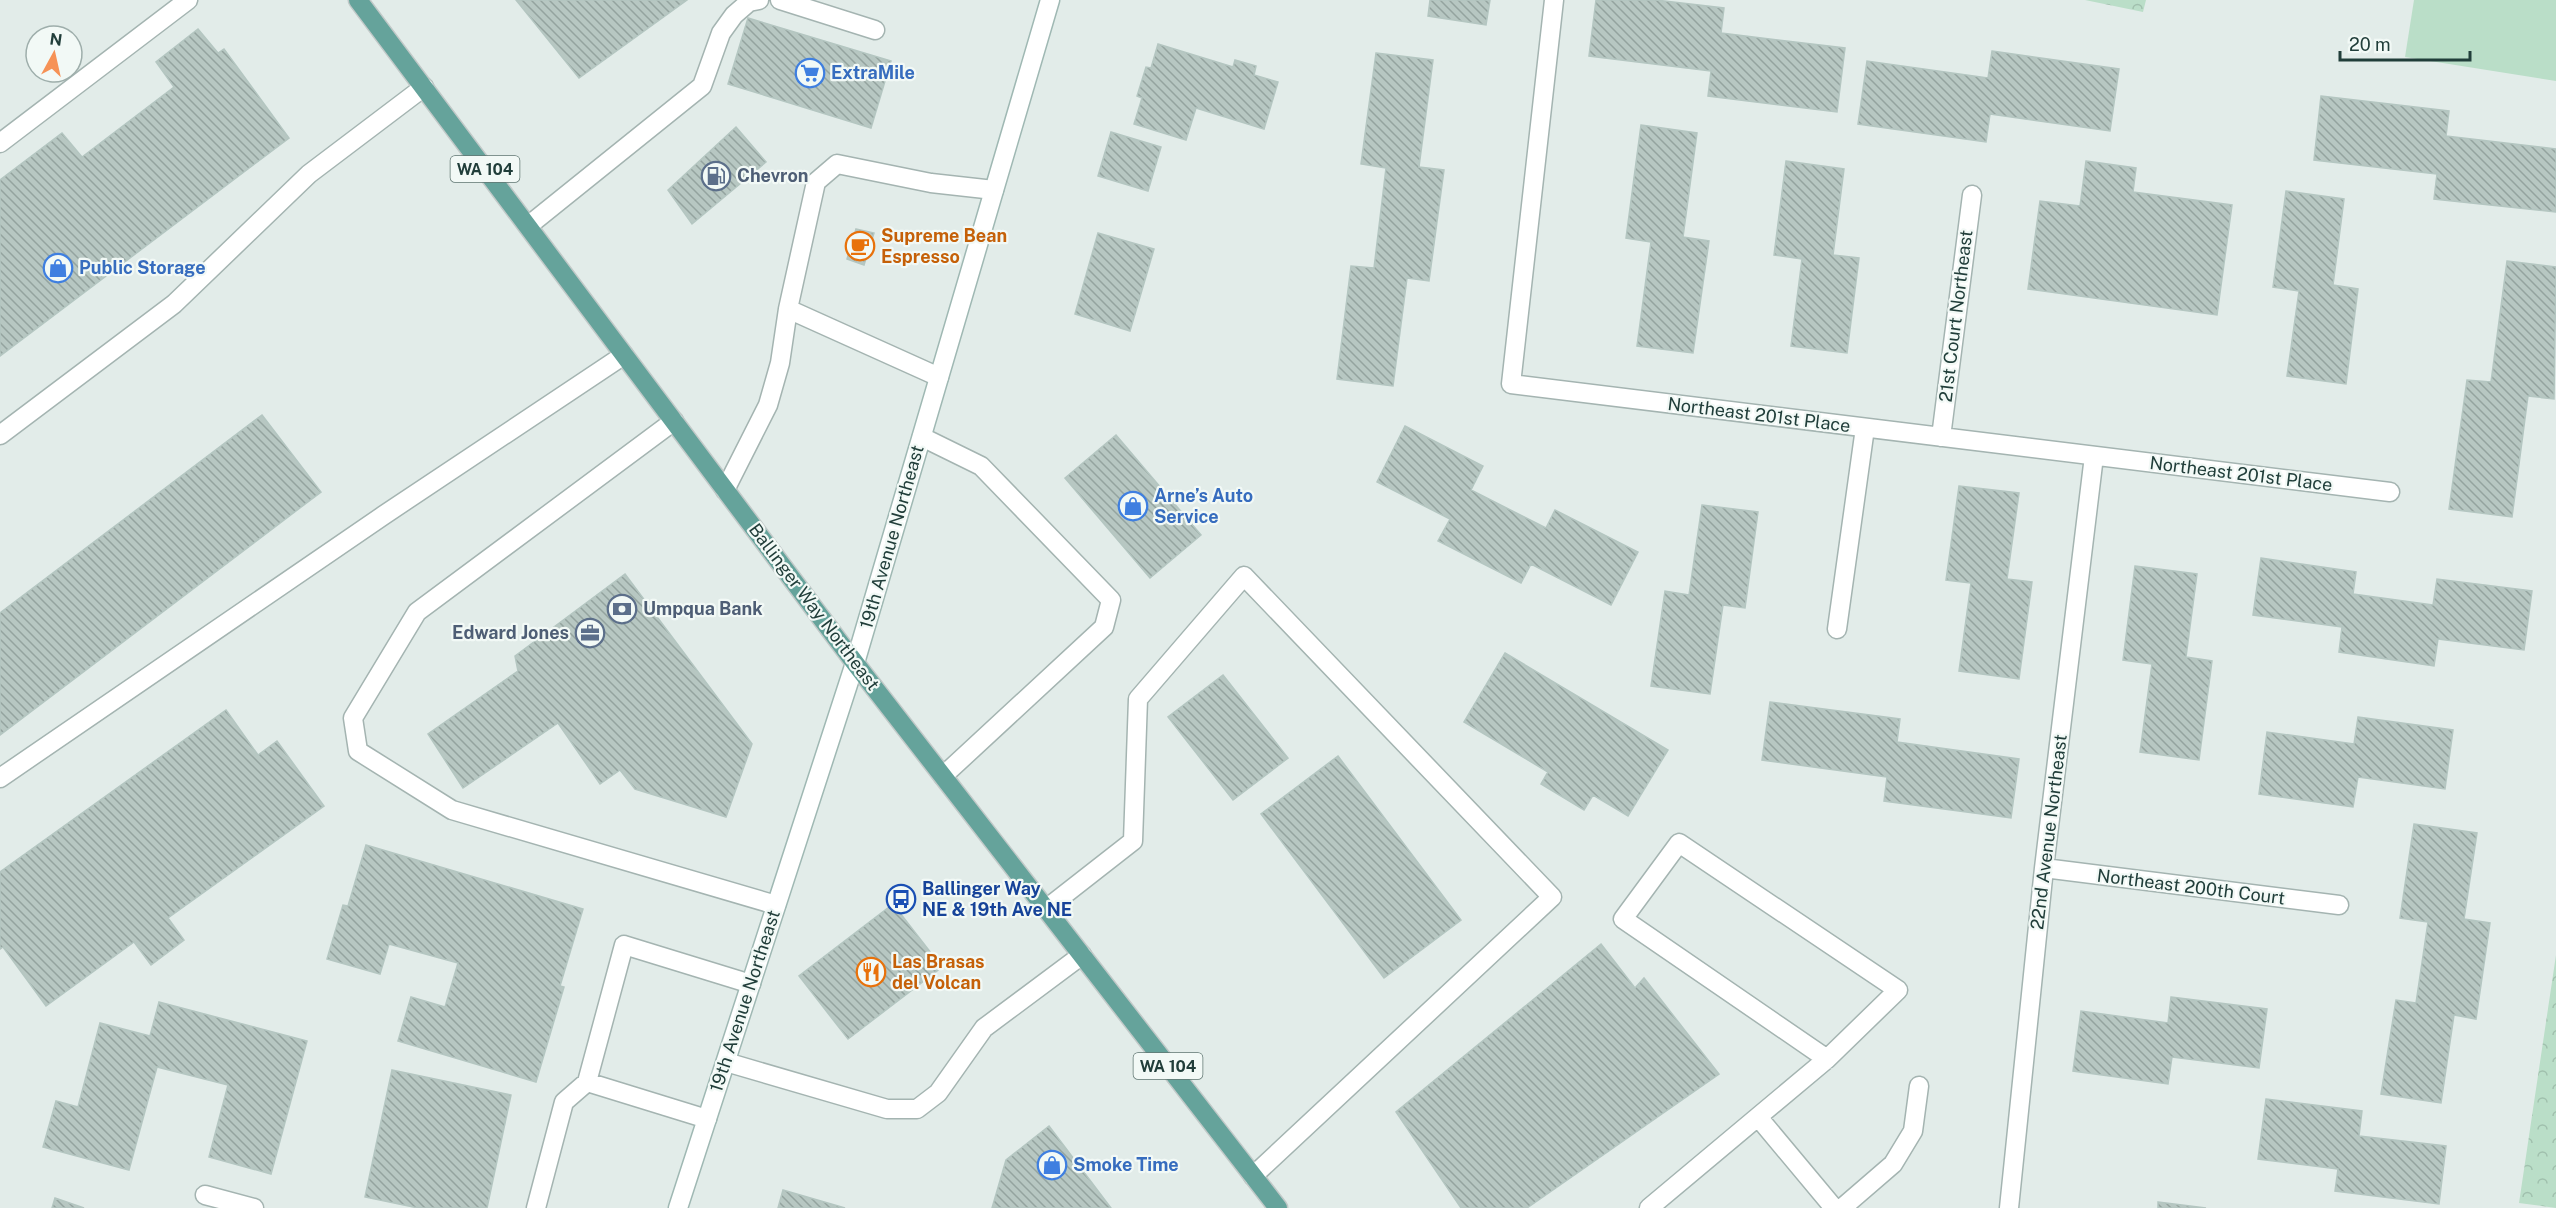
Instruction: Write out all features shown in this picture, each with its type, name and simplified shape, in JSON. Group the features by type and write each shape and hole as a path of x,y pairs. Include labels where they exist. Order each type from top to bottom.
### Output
{"main road":[{"name":"Ballinger Way Northeast","path":"358,0 855,663 1278,1208"}],"street":[{"path":"0,143 188,0"},
{"path":"528,226 702,86 721,33 734,15 749,2 759,0"},
{"path":"780,0 874,30"},
{"name":"19th Avenue Northeast","path":"678,1208 855,663 1050,0"},
{"name":"Northeast 201st Place","path":"1554,0 1511,384 2390,492"},
{"path":"0,435 174,304 309,174 424,87"},
{"path":"725,490 768,405 780,363 788,309 816,182 837,164 931,183 994,190"},
{"name":"21st Court Northeast","path":"1941,437 1972,195"},
{"path":"788,309 939,377"},
{"path":"0,778 364,528 624,355"},
{"path":"674,421 417,612 353,718 358,751 452,810 776,905"},
{"path":"1837,629 1865,428"},
{"path":"922,436 981,466 1111,600 1104,627 943,776"},
{"name":"22nd Avenue Northeast","path":"2009,1208 2044,868 2094,456"},
{"path":"1046,909 1134,841 1138,699 1244,576 1552,897 1253,1176"},
{"path":"1649,1208 1827,1059 1898,990 1679,843 1623,919 1827,1059"},
{"name":"Northeast 200th Court","path":"2044,868 2339,905"},
{"path":"536,1208 564,1102 587,1082 624,945 751,984"},
{"path":"726,1062 887,1109 918,1109 938,1093 984,1028 1082,955"},
{"path":"587,1082 707,1119"},
{"path":"1842,1208 1893,1164 1913,1131 1919,1086"},
{"path":"1758,1117 1834,1208"},
{"path":"205,1195 254,1208"}],"green space":[{"path":"2085,0 2146,0 2143,12"},
{"path":"2414,0 2556,0 2556,81 2405,57"},
{"path":"2556,955 2556,1208 2519,1203"}],"building":[{"path":"516,0 687,0 579,78"},
{"path":"1430,0 1490,0 1486,25 1428,16"},
{"path":"1596,0 1656,0 1724,8 1721,33 1845,48 1837,112 1708,96 1711,71 1589,56"},
{"name":"ExtraMile","path":"748,18 891,61 871,128 728,84"},
{"name":"Public Storage","path":"198,29 218,53 224,49 289,138 0,356 0,180 62,133 82,157 174,87 156,62"},
{"path":"1158,44 1233,67 1235,60 1256,66 1254,75 1278,82 1264,129 1196,108 1186,140 1134,124 1142,98 1137,96 1146,67 1151,68"},
{"path":"1992,51 2119,69 2110,131 1990,114 1986,142 1858,124 1867,61 1988,78"},
{"path":"1376,53 1433,60 1419,167 1444,170 1429,281 1407,278 1393,386 1337,379 1351,266 1374,268 1386,168 1361,164"},
{"path":"2321,96 2449,111 2446,136 2556,149 2556,212 2434,199 2437,174 2314,160"},
{"path":"1641,125 1697,133 1683,237 1709,241 1693,353 1637,346 1651,242 1626,238"},
{"name":"Chevron","path":"736,127 766,162 692,224 668,190"},
{"path":"1111,132 1161,147 1148,191 1098,176"},
{"path":"1786,161 1844,169 1833,255 1859,258 1847,353 1791,346 1802,259 1774,255"},
{"path":"2086,161 2136,168 2133,192 2232,205 2217,315 2028,289 2040,201 2080,206"},
{"path":"2286,191 2344,199 2333,285 2358,289 2346,384 2287,376 2299,291 2273,287"},
{"name":"Supreme Bean Espresso","path":"856,229 874,233 864,265 847,259"},
{"path":"1098,233 1154,249 1130,331 1075,314"},
{"path":"2507,261 2556,267 2554,399 2528,396 2512,517 2449,509 2467,380 2491,382"},
{"path":"262,415 321,492 0,735 0,613"},
{"path":"1405,426 1483,466 1471,490 1546,528 1555,510 1638,552 1611,605 1531,564 1521,583 1438,541 1450,519 1377,482"},
{"name":"Arne’s Auto Service","path":"1116,435 1201,535 1150,578 1065,478"},
{"path":"1959,486 2019,493 2007,579 2032,582 2019,679 1959,671 1971,583 1946,580"},
{"path":"1702,505 1758,512 1745,608 1723,605 1710,694 1651,686 1665,591 1689,595"},
{"path":"2261,558 2356,572 2353,594 2433,605 2437,579 2532,591 2524,650 2438,639 2434,666 2339,652 2342,627 2253,615"},
{"path":"2135,566 2197,574 2186,657 2212,661 2199,760 2140,752 2152,664 2123,660"},
{"path":"625,574 752,744 726,817 635,789 620,770 600,784 558,723 463,788 428,734 518,671 515,656"},
{"path":"1505,653 1668,750 1628,816 1593,795 1584,810 1541,784 1548,772 1464,722"},
{"path":"1223,675 1288,758 1233,800 1168,717"},
{"path":"1770,702 1900,719 1897,742 2019,759 2011,818 1884,801 1887,777 1762,760"},
{"path":"226,710 258,755 277,741 324,806 168,918 184,940 151,965 134,942 46,1006 3,947 0,949 0,872"},
{"path":"2358,717 2453,730 2445,789 2358,777 2353,807 2259,794 2267,732 2354,744"},
{"path":"1338,756 1461,920 1384,978 1261,814"},
{"path":"2414,824 2477,833 2464,919 2490,923 2476,1019 2454,1015 2441,1103 2381,1094 2396,1000 2416,1003 2428,922 2400,918"},
{"path":"366,845 583,909 560,986 564,987 536,1082 398,1041 411,997 445,1007 458,963 389,944 380,974 327,959 343,905 348,906"},
{"name":"Las Brasas del Volcan","path":"893,904 942,967 848,1039 799,976"},
{"path":"1601,944 1635,988 1644,978 1719,1074 1527,1208 1461,1208 1396,1112"},
{"path":"2171,997 2267,1009 2259,1068 2172,1057 2168,1084 2073,1071 2081,1011 2168,1023"},
{"path":"159,1002 307,1041 271,1174 209,1157 228,1085 157,1067 129,1170 43,1147 56,1101 78,1107 100,1023 150,1036"},
{"path":"392,1070 511,1095 487,1208 418,1208 365,1197"},
{"path":"2266,1099 2362,1111 2359,1136 2446,1146 2439,1204 2335,1191 2338,1169 2258,1159"},
{"path":"1049,1126 1111,1208 992,1208 1006,1160"},
{"path":"783,1190 845,1208 778,1208"},
{"path":"55,1198 84,1208 52,1208"},
{"path":"2158,1202 2206,1208 2158,1208"}],"place":[{"name":"ExtraMile","path":"810,73"},
{"name":"Chevron","path":"716,176"},
{"name":"Supreme Bean Espresso","path":"860,246"},
{"name":"Public Storage","path":"58,268"},
{"name":"Arne’s Auto Service","path":"1133,506"},
{"name":"Umpqua Bank","path":"622,609"},
{"name":"Edward Jones","path":"590,633"},
{"name":"Ballinger Way NE & 19th Ave NE","path":"901,899"},
{"name":"Las Brasas del Volcan","path":"871,972"},
{"name":"Smoke Time","path":"1052,1165"}]}
